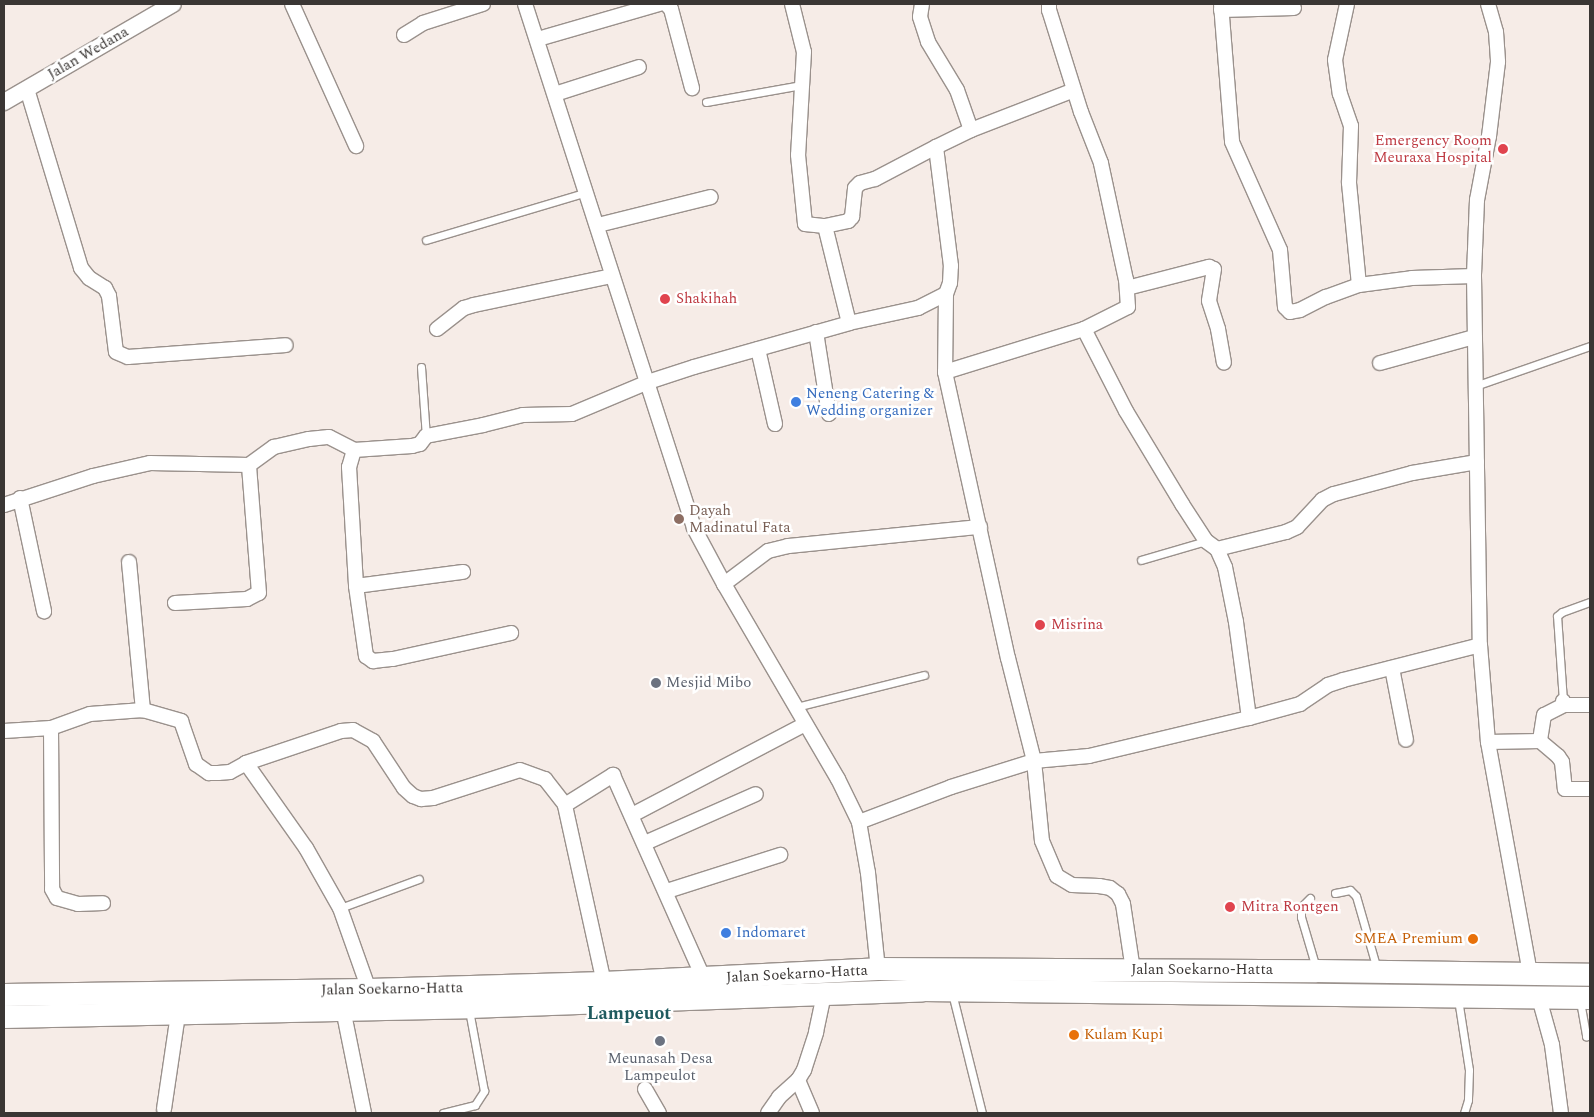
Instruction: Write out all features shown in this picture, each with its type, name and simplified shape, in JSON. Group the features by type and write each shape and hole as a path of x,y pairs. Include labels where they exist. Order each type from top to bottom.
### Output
{"highway":[{"name":"Jalan Soekarno-Hatta","path":"4,995 368,990 604,983 878,969 1085,969 1590,975"},
{"path":"1084,992 1085,969"},
{"name":"Jalan Soekarno-Hatta","path":"4,1017 469,1007 951,990 1585,998"}],"street":[{"name":"Jalan Wedana","path":"4,102 172,4"},
{"path":"292,4 356,146"},
{"path":"404,35 423,23 483,4"},
{"path":"525,4 538,39 598,226 612,276 694,528 724,584 838,779 859,822 868,874 878,969"},
{"path":"538,39 659,4"},
{"path":"666,4 670,8 692,88"},
{"path":"792,4 804,52 798,155 804,197 804,220 808,226 824,226 848,221 852,217 855,188 860,183 875,179 971,130 1074,90"},
{"path":"922,4 920,17 928,42 957,90 971,130"},
{"path":"945,372 1084,329 1128,307 1128,288 1101,163 1074,90 1049,10 1049,4"},
{"path":"1347,4 1335,60 1340,94 1351,126 1349,183 1359,285"},
{"path":"1488,4 1496,32 1498,62 1489,136 1477,200 1474,276 1480,645 1488,742 1530,974"},
{"path":"1294,8 1221,7 1230,97 1232,142 1280,250 1285,307 1290,312 1300,310 1326,297 1359,285 1412,278 1474,276"},
{"path":"555,94 639,67"},
{"path":"27,89 81,268 89,278 105,288 109,296 116,352 128,357 286,345"},
{"path":"936,147 951,266 946,294 945,372 1008,658 1034,761 1042,840 1057,876 1072,885 1100,886 1110,888 1118,894 1123,904 1133,970"},
{"path":"598,226 711,197"},
{"path":"824,226 849,323"},
{"path":"1128,288 1209,267 1214,269 1209,301 1224,362"},
{"path":"437,329 464,308 612,276"},
{"path":"4,505 20,498 93,476 150,463 249,465 268,449 309,439 329,437 354,450 376,451 420,444 426,436 483,425 523,414 572,414 648,382 816,332 918,308 946,294"},
{"path":"1084,329 1126,411 1225,567 1231,592 1250,718"},
{"path":"816,332 829,414"},
{"path":"1380,363 1474,337"},
{"path":"758,348 775,424"},
{"path":"354,450 349,467 356,586 366,656 373,661 393,659 511,633"},
{"path":"1211,545 1286,532 1297,527 1322,500 1334,494 1412,473 1477,462"},
{"path":"175,603 247,599 260,593 249,465"},
{"path":"20,498 44,611"},
{"path":"724,584 768,552 788,546 980,527"},
{"path":"129,562 142,710"},
{"path":"356,586 463,572"},
{"path":"859,822 951,787 1034,761 1089,756 1250,718 1300,704 1328,685 1480,645"},
{"path":"1392,668 1406,740"},
{"path":"1540,741 1544,714 1564,703 1590,705"},
{"path":"4,732 51,728 90,714 142,710 181,722 196,764 209,773 230,772 246,763 341,731 354,730 374,741 404,788 413,796 421,799 433,798 520,770 545,779 565,805 604,983"},
{"path":"632,815 805,724"},
{"path":"51,728 52,889 57,898 78,904 102,903"},
{"path":"1488,742 1540,741 1562,762 1565,788 1590,789"},
{"path":"246,763 306,848 340,908 368,990"},
{"path":"565,805 614,775 667,891 704,979"},
{"path":"645,843 756,794"},
{"path":"667,891 780,855"},
{"path":"768,1113 779,1097 798,1080 804,1070 816,1032 824,994"},
{"path":"1539,998 1552,1045 1562,1113"},
{"path":"343,1009 364,1113"},
{"path":"164,1109 178,1014"},
{"path":"798,1080 812,1113"},
{"path":"645,1089 659,1113"}],"lane":[{"path":"706,102 801,85"},
{"path":"426,240 587,192"},
{"path":"1475,386 1590,346"},
{"path":"421,367 426,436"},
{"path":"1141,560 1211,545"},
{"path":"1564,703 1557,616 1562,612 1590,602"},
{"path":"796,707 924,676"},
{"path":"340,908 419,879"},
{"path":"1335,893 1350,890 1356,896 1378,972"},
{"path":"1310,898 1300,907 1301,918 1316,971"},
{"path":"951,990 982,1113"},
{"path":"1457,997 1469,1070 1468,1100 1464,1113"},
{"path":"1585,998 1586,1036 1590,1036"},
{"path":"443,1113 475,1105 484,1091 469,1007"}],"place":[{"name":"Emergency Room Meuraxa Hospital","path":"1503,149"},
{"name":"Shakihah","path":"665,299"},
{"name":"Neneng Catering & Wedding organizer","path":"796,402"},
{"name":"Dayah Madinatul Fata","path":"679,519"},
{"name":"Misrina","path":"1040,625"},
{"name":"Mesjid Mibo","path":"656,683"},
{"name":"Mitra Rontgen","path":"1230,907"},
{"name":"Indomaret","path":"726,933"},
{"name":"SMEA Premium","path":"1473,939"},
{"name":"Kulam Kupi","path":"1074,1035"},
{"name":"Meunasah Desa Lampeulot","path":"660,1041"}],"district":[{"name":"Lampeuot","path":"629,1014"}]}
